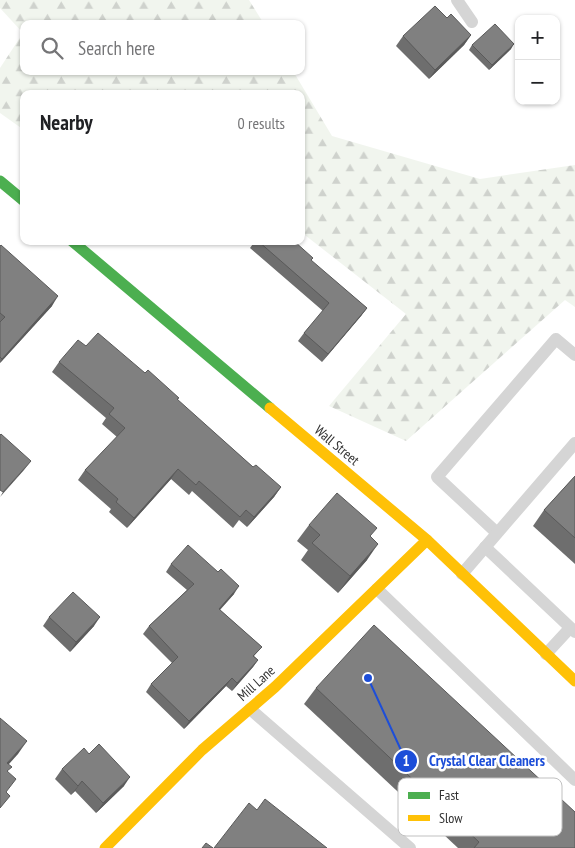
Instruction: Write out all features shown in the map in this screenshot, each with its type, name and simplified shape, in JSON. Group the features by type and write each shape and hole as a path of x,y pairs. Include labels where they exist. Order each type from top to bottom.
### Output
{"street":[{"path":"0,181 20,198"},
{"name":"Wall Street","path":"77,245 427,540 575,681"},
{"name":"Mill Lane","path":"105,848 202,750 250,709 427,540"}],"lane":[{"path":"457,0 472,22"},
{"path":"497,533 437,478 556,339 575,355"},
{"path":"462,574 575,443"},
{"path":"485,547 573,630 546,654"},
{"path":"377,589 575,780"},
{"path":"250,709 410,848"}],"green space":[{"path":"0,0 249,0 262,20 20,20 20,30 0,8"},
{"path":"20,38 20,75 295,75 304,90 20,90 20,127 0,113 0,68"},
{"path":"305,91 332,136 480,179 575,165 575,307 565,300 406,441 329,406 406,314 305,235"}],"building":[{"path":"435,6 447,18 451,14 471,35 435,70 403,36"},
{"path":"495,24 514,44 492,65 472,45"},
{"path":"1,245 58,296 2,359 0,357 0,322 5,317 0,313"},
{"path":"263,245 298,245 313,258 311,260 367,308 328,354 304,333 329,303"},
{"path":"98,333 145,373 148,370 179,398 177,399 253,467 256,465 281,487 254,517 246,510 240,517 199,481 196,485 178,469 134,518 116,502 118,499 85,470 125,428 109,414 114,408 59,362 78,340 86,346"},
{"path":"1,434 31,461 3,492 0,490"},
{"path":"575,476 575,538 544,510"},
{"path":"337,493 377,528 370,536 378,544 350,576 312,543 320,535 309,525"},
{"path":"188,545 218,572 221,569 239,586 219,609 262,647 253,656 258,660 237,683 232,678 189,721 151,684 178,657 149,626 194,584 171,564"},
{"path":"73,592 100,617 76,642 49,617"},
{"path":"374,625 538,778 411,778 316,688"},
{"path":"0,718 27,741 7,763 12,767 7,771 16,779 6,792 10,796 0,808"},
{"path":"99,744 130,777 103,803 82,781 78,786 62,769 84,748 89,754"},
{"path":"265,799 327,848 214,848 249,803 257,810"},
{"path":"562,800 575,812 575,848 474,848 479,842 473,836 562,836"},
{"path":"206,843 213,848 202,848"}],"traffic: fast":[{"path":"0,181 20,198"},
{"path":"77,245 270,408"}],"traffic: slow":[{"path":"270,408 427,540 575,681"},
{"path":"105,848 202,750 275,687 427,540"}],"place":[{"name":"Crystal Clear Cleaners","path":"368,678"}]}
